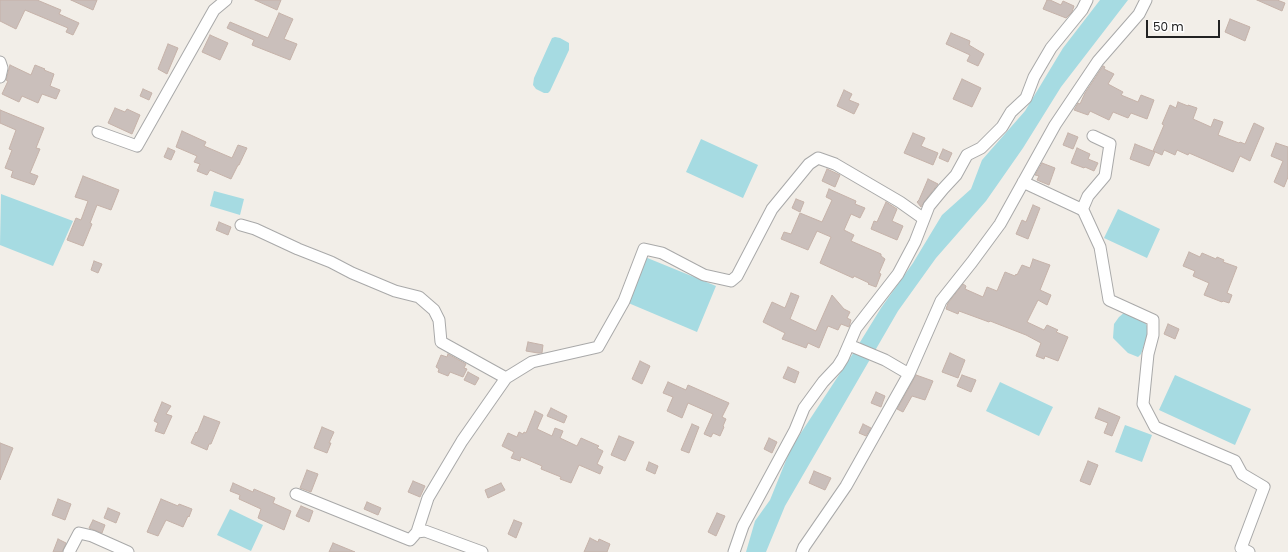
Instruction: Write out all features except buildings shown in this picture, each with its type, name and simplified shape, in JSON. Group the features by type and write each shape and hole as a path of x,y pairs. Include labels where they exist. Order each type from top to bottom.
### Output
{"street":[{"path":"98,132 137,146 214,10 226,0"},
{"path":"734,552 743,526 795,430 804,408 823,382 838,366 851,346 856,328 898,274 915,242 929,206 956,175 967,156 981,148 1002,127 1011,112 1026,98 1034,77 1051,48 1082,10 1087,0"},
{"path":"802,552 846,486 909,374 941,300 1000,224 1055,125 1098,61 1139,14 1146,0"},
{"path":"0,62 2,68 0,77"},
{"path":"1082,210 1088,196 1105,176 1110,144 1093,136"},
{"path":"296,494 410,540 417,532 428,498 462,441 506,378 532,362 598,347 624,301 644,249 662,253 704,276 731,281 737,276 772,209 809,164 818,158 835,164 900,202 924,219"},
{"path":"1023,182 1082,210 1100,247 1109,300 1153,320 1153,335 1148,354 1143,404 1154,427 1235,461 1242,474 1264,487 1241,548 1249,552"},
{"path":"241,225 255,229 395,291 419,297 434,310 439,320 441,342 506,378"},
{"path":"851,346 877,356 909,374"},
{"path":"417,532 425,531 482,552"},
{"path":"69,552 79,533 92,536 128,552"}],"water":[{"path":"1100,0 1128,0 1061,87 1023,148 986,201 936,258 898,311 785,506 766,552 746,552 755,521 770,500 791,448 881,308 913,263 942,215 971,189 982,160 1025,111 1063,48"},
{"path":"555,37 569,43 569,50 550,91 548,93 544,93 536,89 533,85 534,78 552,38"},
{"path":"701,139 758,165 743,198 686,172"},
{"path":"214,191 244,199 240,215 210,206"},
{"path":"1,194 73,221 53,266 0,245"},
{"path":"1118,209 1160,229 1147,258 1104,238"},
{"path":"645,257 716,286 697,332 626,302"},
{"path":"1125,312 1137,317 1146,324 1149,330 1141,354 1138,357 1128,353 1113,338 1114,324"},
{"path":"1175,375 1251,409 1235,445 1159,410"},
{"path":"1000,382 1053,407 1039,436 986,411"},
{"path":"1125,425 1152,435 1142,462 1115,452"},
{"path":"230,509 263,525 251,551 217,535"}]}
